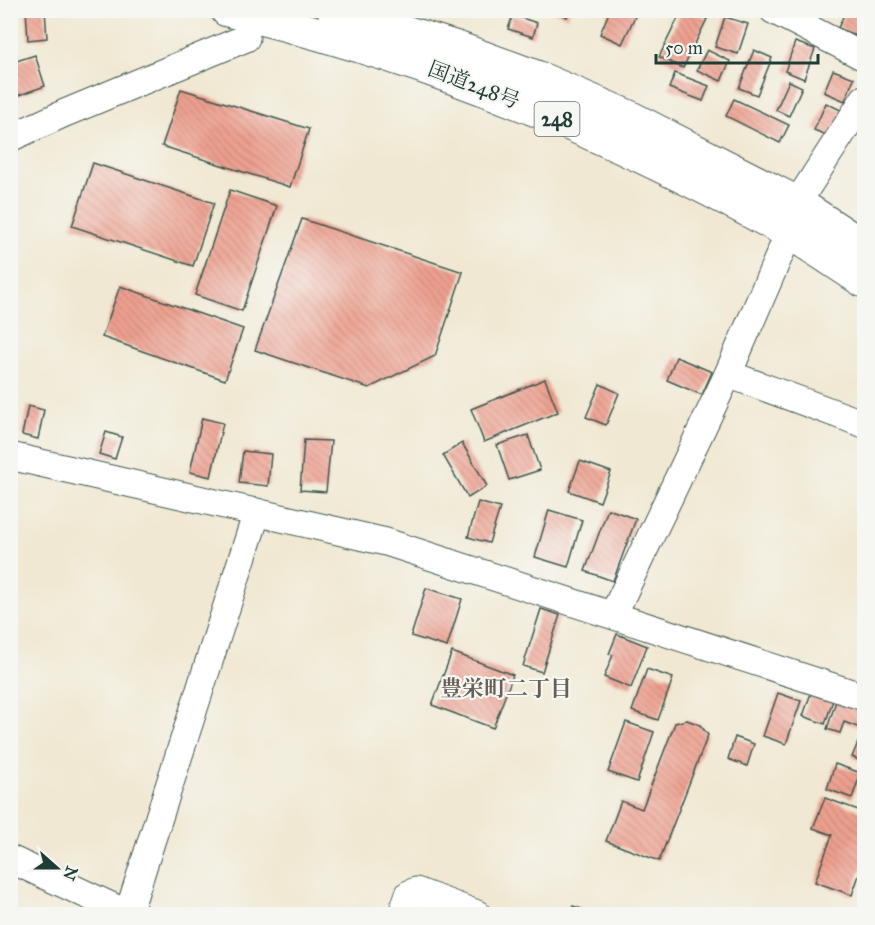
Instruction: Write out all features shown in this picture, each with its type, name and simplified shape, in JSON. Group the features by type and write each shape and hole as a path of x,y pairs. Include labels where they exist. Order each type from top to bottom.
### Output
{"highway":[{"name":"国道248号","path":"227,10 340,40 427,67 525,104 661,167 864,247"},
{"name":"国道248号","path":"334,10 457,48 536,77 629,117 793,218 864,281"}],"street":[{"path":"774,10 864,57"},
{"path":"10,138 246,38"},
{"path":"613,615 728,374 793,218 864,99"},
{"path":"728,374 864,424"},
{"path":"10,456 386,542 864,697"},
{"path":"14,867 128,914 257,512"},
{"path":"402,915 409,894 416,891 477,915"}],"building":[{"path":"26,10 45,10 47,38 28,40"},
{"path":"551,10 570,10 567,17"},
{"path":"610,10 638,10 622,44 600,34"},
{"path":"682,10 689,10 707,19 683,68 659,57"},
{"path":"802,10 817,10 814,16"},
{"path":"846,10 864,10 864,39 838,28"},
{"path":"513,15 537,23 533,37 508,29"},
{"path":"725,17 748,24 738,54 715,47"},
{"path":"795,42 815,49 804,79 785,71"},
{"path":"707,50 730,61 721,81 697,70"},
{"path":"754,50 772,58 757,95 739,88"},
{"path":"35,55 45,86 14,97 10,85 10,63"},
{"path":"833,70 854,78 845,101 824,92"},
{"path":"675,73 709,86 703,101 669,88"},
{"path":"789,81 802,87 789,116 776,110"},
{"path":"181,89 309,129 290,187 162,146"},
{"path":"734,99 789,125 780,143 726,116"},
{"path":"826,103 843,111 831,137 814,130"},
{"path":"93,163 214,203 193,266 72,226"},
{"path":"230,190 277,206 242,311 195,295"},
{"path":"302,219 463,272 435,356 369,388 255,350"},
{"path":"120,286 243,329 225,380 102,337"},
{"path":"676,357 712,372 702,395 667,380"},
{"path":"545,379 558,412 484,442 471,409"},
{"path":"600,384 619,393 606,425 586,417"},
{"path":"28,406 44,410 38,439 22,435"},
{"path":"202,418 223,423 211,477 190,472"},
{"path":"106,432 122,437 115,459 99,454"},
{"path":"528,435 540,470 509,480 497,445"},
{"path":"304,440 331,441 326,492 300,490"},
{"path":"462,443 487,486 468,498 443,455"},
{"path":"243,451 271,454 268,486 239,483"},
{"path":"580,461 611,472 600,502 569,491"},
{"path":"478,502 500,508 489,543 468,537"},
{"path":"608,509 636,519 613,581 585,571"},
{"path":"549,510 582,520 568,567 535,557"},
{"path":"426,588 462,599 447,647 411,636"},
{"path":"541,609 560,615 542,672 523,666"},
{"path":"617,634 647,646 631,688 604,677 613,655 609,654"},
{"path":"452,652 513,675 493,728 432,705"},
{"path":"647,669 673,678 658,720 632,711"},
{"path":"812,690 834,697 825,724 803,716"},
{"path":"778,693 801,701 786,744 763,736"},
{"path":"837,698 864,707 860,728 844,722 840,733 827,729"},
{"path":"687,720 700,725 708,735 659,861 606,841 621,801 642,809 675,723"},
{"path":"626,722 654,732 637,782 608,772"},
{"path":"864,728 864,762 852,757"},
{"path":"735,737 754,744 747,766 728,759"},
{"path":"835,764 861,773 852,798 827,789"},
{"path":"825,798 864,812 864,861 852,895 815,882 832,835 813,828"},
{"path":"573,906 587,911 586,914 570,914"}],"district":[{"name":"豊栄町二丁目","path":"506,688"}]}
